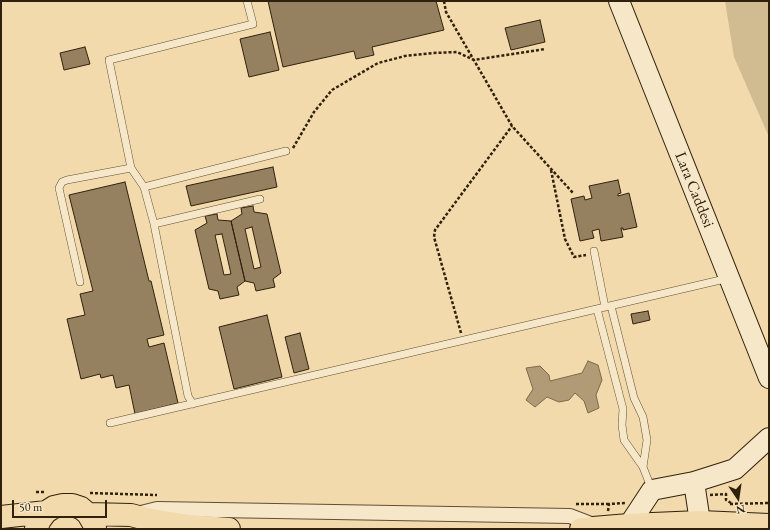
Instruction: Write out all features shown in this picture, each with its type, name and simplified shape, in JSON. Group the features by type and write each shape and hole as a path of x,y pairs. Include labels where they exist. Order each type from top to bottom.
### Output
{"main road":[{"path":"3,516 41,521 54,507 67,505 81,508 92,521 131,515 189,526 229,529"},
{"path":"590,528 769,525"}],"street":[{"name":"Lara Caddesi","path":"619,1 769,378"},
{"path":"629,527 652,490 694,482 735,469 769,438"},
{"path":"694,482 702,526"},
{"path":"131,515 157,509 570,516 590,528"}],"lane":[{"path":"193,404 188,396 154,224 144,187 131,168 109,60 253,24 247,1"},
{"path":"144,187 286,151"},
{"path":"80,282 59,188 62,182 67,180 131,168"},
{"path":"154,224 260,199"},
{"path":"594,252 623,409 622,425 624,440 643,467 652,490"},
{"path":"110,424 729,278"},
{"path":"604,307 634,398 643,417 647,440 643,467"}],"path":[{"path":"444,1 446,12 512,126 573,193"},
{"path":"286,151 292,150 314,112 332,90 378,63 405,56 457,52 474,60 545,49"},
{"path":"463,341 434,237 435,230 512,126"},
{"path":"550,168 565,239 574,257 594,252"},
{"path":"726,494 726,500 730,503"}],"shaded area":[{"path":"725,1 769,1 769,137 734,57"},
{"path":"588,361 598,365 602,380 596,395 599,408 588,413 584,401 575,393 569,400 559,402 547,397 535,407 526,400 533,389 526,368 540,366 549,375 550,381 582,373"}],"building":[{"path":"268,1 436,1 444,30 372,47 374,55 356,59 354,51 283,67"},
{"path":"540,20 545,42 511,50 505,28"},
{"path":"270,32 279,70 249,77 240,39"},
{"path":"85,47 90,64 64,70 60,53"},
{"path":"273,167 277,187 191,206 186,186"},
{"path":"618,180 621,193 618,194 618,196 629,193 637,227 623,230 623,228 621,228 623,237 601,241 599,229 592,231 594,238 580,241 571,199 584,196 585,200 592,198 589,186"},
{"path":"125,182 164,335 147,339 149,347 164,343 178,403 135,414 129,385 116,388 113,375 101,378 100,374 81,379 67,319 85,315 80,294 93,291 69,195"},
{"path":"253,206 254,212 267,214 281,273 273,279 275,287 256,291 254,283 245,281 231,221 242,214 241,208","holes":["252,227 261,267 254,269 245,229"]},
{"path":"217,214 218,220 231,221 245,281 237,287 239,295 220,299 218,291 209,289 195,230 207,223 205,216","holes":["222,234 231,274 224,275 215,235"]},
{"path":"648,311 650,320 633,324 631,314"},
{"path":"267,315 282,377 234,389 219,327"},
{"path":"300,333 309,369 294,373 285,337"}]}
